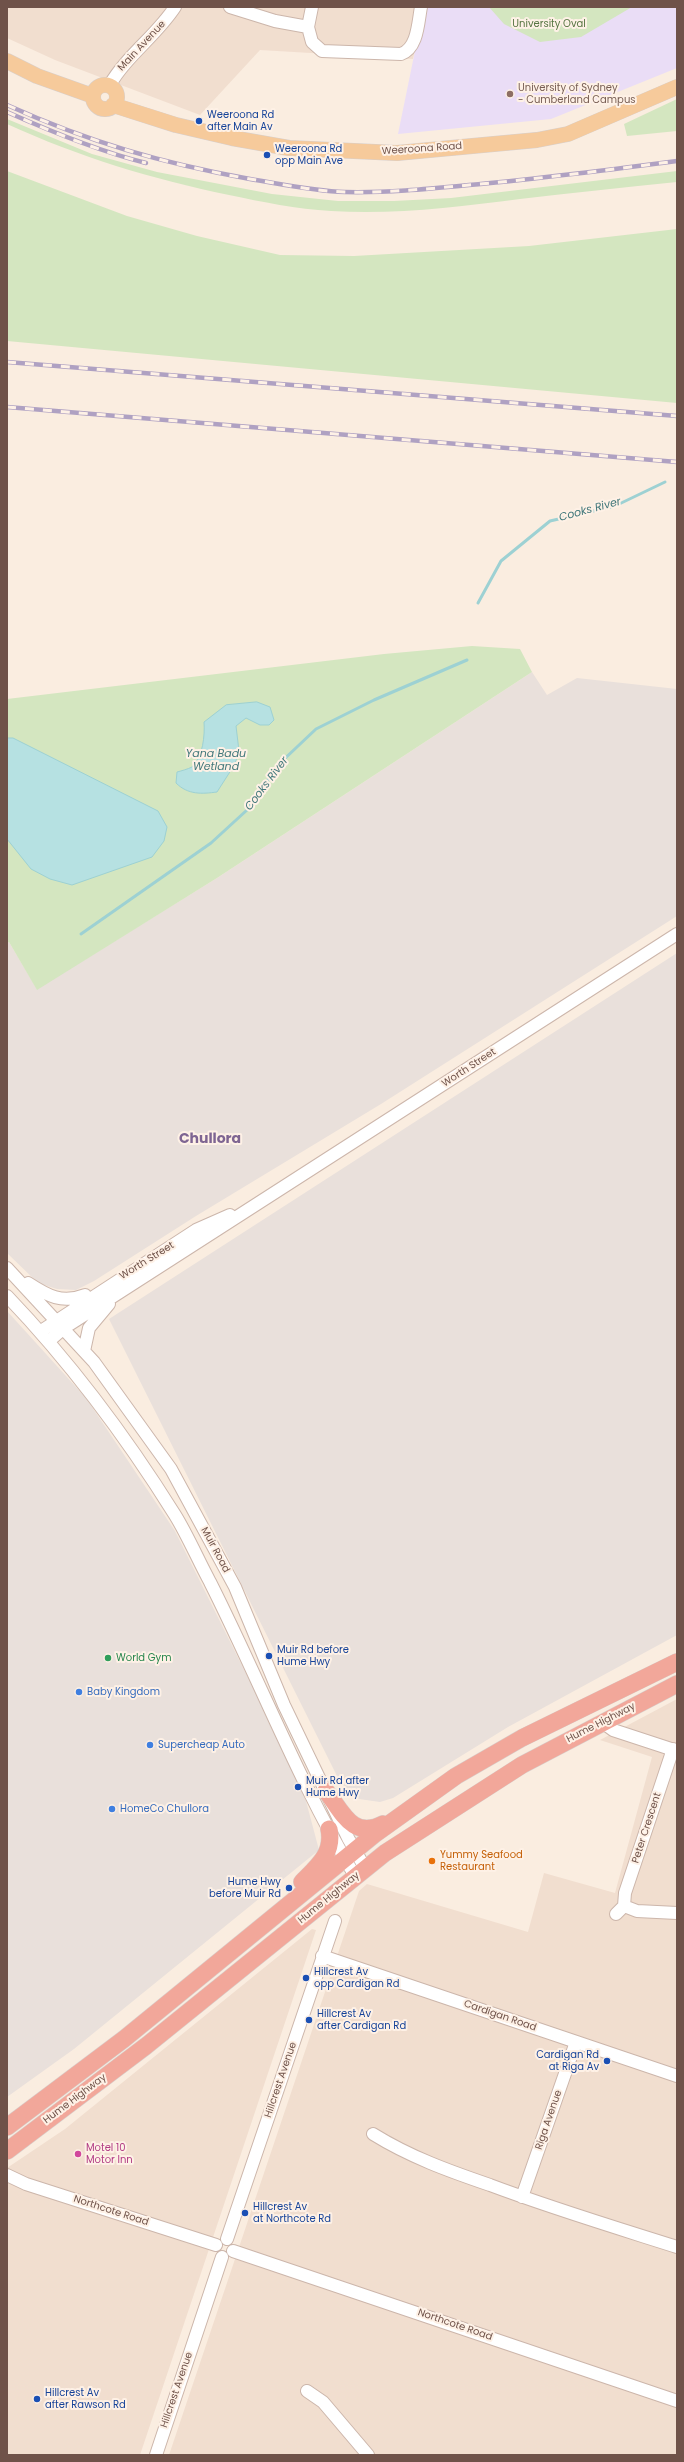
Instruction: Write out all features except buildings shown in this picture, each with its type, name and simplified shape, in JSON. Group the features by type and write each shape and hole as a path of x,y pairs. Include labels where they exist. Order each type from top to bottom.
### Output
{"highway":[{"name":"Hume Highway","path":"7,2127 124,2039 349,1854 456,1776 522,1738 677,1662"},
{"name":"Hume Highway","path":"7,2151 146,2046 360,1872 522,1764 677,1684"},
{"path":"326,1791 349,1822 359,1829 368,1830 378,1827 403,1814"},
{"path":"257,1931 325,1856 331,1846 329,1829"}],"main road":[{"path":"7,61 37,76 93,96 97,105 102,108 114,105 117,100 116,93 110,86 97,88 93,96"},
{"name":"Weeroona Road","path":"114,105 176,125 232,138 289,148 397,153 537,140 568,134 677,87"}],"street":[{"name":"Main Avenue","path":"110,86 125,62 161,26 175,7"},
{"path":"230,7 263,18 308,27"},
{"path":"312,7 308,27 312,42 322,51 401,54 408,50 414,39 421,7"},
{"name":"Worth Street","path":"60,1324 117,1294 677,934"},
{"name":"Worth Street","path":"45,1336 107,1286 196,1230 260,1201"},
{"path":"10,1271 49,1296 61,1300 76,1299 107,1286"},
{"name":"Muir Road","path":"10,1271 84,1351 142,1426 171,1469 235,1587 284,1705 326,1791 349,1854"},
{"path":"84,1351 89,1328 117,1294"},
{"name":"Muir Road","path":"7,1296 45,1336 79,1376 117,1428 176,1516 237,1635 329,1829 349,1854 360,1872"},
{"path":"602,1722 612,1730 675,1750"},
{"name":"Peter Crescent","path":"675,1750 620,1910 677,1913"},
{"name":"Hillcrest Avenue","path":"227,2239 335,1921"},
{"name":"Cardigan Road","path":"322,1956 677,2076"},
{"name":"Riga Avenue","path":"522,2197 576,2042"},
{"path":"373,2134 414,2157 522,2197 677,2247"},
{"name":"Northcote Road","path":"7,2175 26,2184 216,2245"},
{"path":"227,2239 234,2245 233,2251 230,2256 222,2257 216,2251 216,2245 219,2241 227,2239"},
{"name":"Northcote Road","path":"233,2251 677,2401"},
{"name":"Hillcrest Avenue","path":"156,2455 222,2257"},
{"path":"308,2391 323,2402 368,2455"}],"shaded area":[{"path":"7,7 424,7 413,59 260,50 200,115 55,60 7,38"},
{"name":"University of Sydney - Cumberland Campus","path":"424,7 677,7 677,68 551,119 398,134"},
{"path":"532,672 547,695 577,678 677,689 677,916 381,1104 196,1216 94,1281 76,1290 57,1289 38,1283 7,1253 7,943 9,942 37,989 217,878"},
{"path":"677,953 677,1635 508,1727 393,1798 380,1802 359,1799 347,1791 339,1780 109,1319"},
{"path":"7,1311 86,1398 175,1531 302,1786 319,1850 74,2049 7,2097"},
{"path":"677,1699 677,2455 169,2455 359,1891 367,1884 528,1932 544,1873 615,1893 652,1757 600,1740"},
{"path":"312,1929 316,1930 140,2455 7,2455 7,2168 65,2129"}],"green space":[{"name":"University Oval","path":"489,7 632,7 581,37 540,42 504,24"},
{"path":"677,99 677,131 627,136 624,124"},
{"path":"7,119 92,154 157,172 272,194 338,201 394,201 451,198 677,171 677,182 426,210 355,212 305,209 200,189 116,166 34,136 7,124"},
{"path":"7,171 127,216 197,236 280,255 354,256 529,246 677,229 677,403 7,341"},
{"path":"472,646 520,649 532,672 217,878 37,990 9,942 7,943 7,699 384,654"}],"water":[{"name":"Yana Badu Wetland","path":"257,702 270,707 274,720 269,725 260,725 246,718 236,726 239,751 235,764 217,792 190,792 176,783 177,772 192,767 199,758 204,739 204,722 226,705"},
{"path":"7,738 13,738 158,811 167,827 164,841 152,857 72,885 50,879 31,869 7,839"}],"waterway":[{"name":"Cooks River","path":"478,603 501,561 550,521 615,506 665,482"},
{"name":"Cooks River","path":"81,934 211,843 247,810 279,764 316,729 374,700 467,660"}],"railway":[{"path":"7,105 67,130 126,150 217,173 321,190 376,192 438,188 495,183 677,161"},
{"path":"7,112 41,127 110,153 146,163"},
{"path":"7,362 677,416"},
{"path":"7,407 677,462"}],"place":[{"name":"University of Sydney - Cumberland Campus","path":"510,94"},
{"name":"Weeroona Rd after Main Av","path":"199,121"},
{"name":"Weeroona Rd opp Main Ave","path":"267,155"},
{"name":"Muir Rd before Hume Hwy","path":"269,1656"},
{"name":"World Gym","path":"108,1658"},
{"name":"Baby Kingdom","path":"79,1692"},
{"name":"Supercheap Auto","path":"150,1745"},
{"name":"Muir Rd after Hume Hwy","path":"298,1787"},
{"name":"HomeCo Chullora","path":"112,1809"},
{"name":"Yummy Seafood Restaurant","path":"432,1861"},
{"name":"Hume Hwy before Muir Rd","path":"289,1888"},
{"name":"Hillcrest Av opp Cardigan Rd","path":"306,1978"},
{"name":"Hillcrest Av after Cardigan Rd","path":"309,2020"},
{"name":"Cardigan Rd at Riga Av","path":"607,2061"},
{"name":"Motel 10 Motor Inn","path":"78,2154"},
{"name":"Hillcrest Av at Northcote Rd","path":"245,2213"},
{"name":"Hillcrest Av after Rawson Rd","path":"37,2399"}],"district":[{"name":"Chullora","path":"210,1139"}]}
